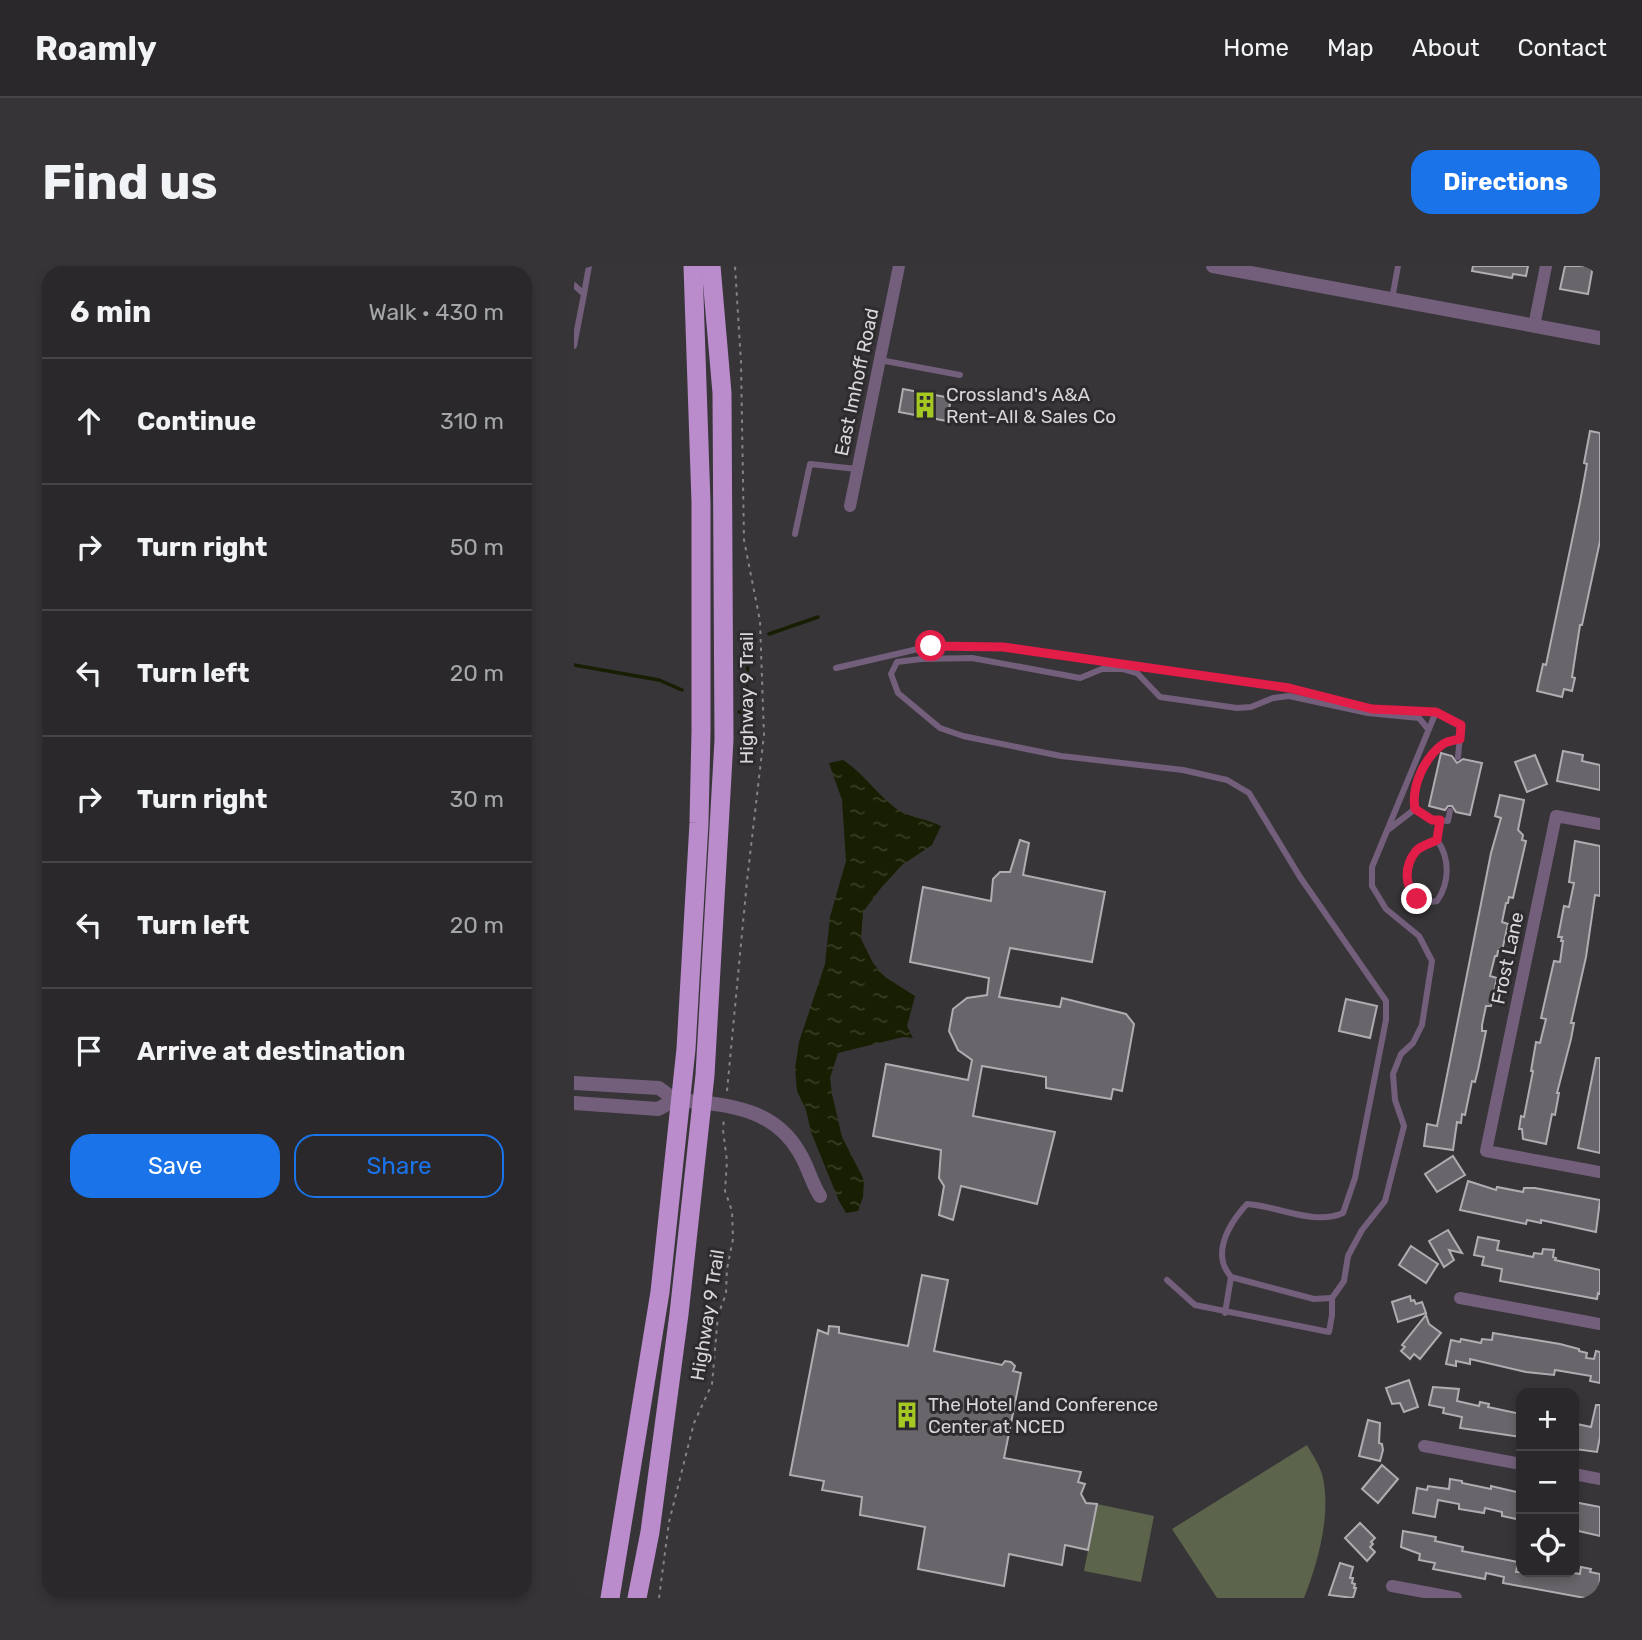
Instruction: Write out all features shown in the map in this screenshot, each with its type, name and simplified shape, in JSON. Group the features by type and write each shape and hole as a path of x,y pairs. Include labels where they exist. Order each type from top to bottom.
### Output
{"highway":[{"path":"610,1598 658,1313 678,1100 686,1049 701,744 701,503 693,266"},
{"path":"637,1598 652,1518 703,1103 723,740 722,393 711,266"}],"street":[{"name":"East Imhoff Road","path":"850,506 899,266"},
{"path":"1213,266 1600,338"},
{"path":"1534,326 1546,266"},
{"name":"Frost Lane","path":"1600,824 1556,816 1486,1151 1600,1172"},
{"path":"574,1083 659,1088 678,1100 738,1107 760,1115 777,1125 799,1151 820,1196"},
{"path":"574,1103 659,1109 678,1100"},
{"path":"1460,1298 1600,1324"},
{"path":"1424,1446 1516,1463"},
{"path":"1579,1475 1600,1479"},
{"path":"1392,1586 1456,1598"}],"lane":[{"path":"574,346 589,266"},
{"path":"1392,299 1398,266"},
{"path":"574,285 584,294"},
{"path":"880,360 960,375"},
{"path":"795,534 810,464 857,469"},
{"path":"836,668 931,646 1003,647 1289,688 1372,709 1436,712 1461,725 1458,757"},
{"path":"1225,1313 1231,1277 1223,1263 1223,1246 1234,1219 1247,1204 1264,1205 1308,1216 1333,1218 1343,1213 1355,1178 1386,1020 1386,1001 1300,877 1250,793 1227,780 1182,770 1061,756 952,732 940,728 898,693 891,674 897,662 921,659 972,658 1080,678 1102,669 1123,669 1137,673 1160,697 1237,708 1251,707 1273,698 1289,696 1368,713 1419,718 1428,729"},
{"path":"1167,1280 1195,1305 1329,1332 1332,1298 1343,1281 1348,1256 1362,1230 1385,1201 1404,1126 1395,1100 1393,1074 1401,1054 1413,1043 1422,1025 1432,961 1419,936 1386,909 1372,886 1372,867 1436,712"},
{"path":"1450,811 1448,821 1432,820 1415,809 1412,795 1426,763 1444,743 1460,739"},
{"path":"1388,830 1415,809"},
{"path":"1437,840 1417,849 1406,881 1409,891 1417,899 1427,903 1437,901 1447,878 1443,848 1437,840 1440,820"},
{"path":"1231,1277 1314,1299 1332,1298"}],"path":[{"name":"Highway 9 Trail","path":"727,1088 764,735 760,621 744,540 741,362 736,266"},
{"name":"Highway 9 Trail","path":"659,1598 669,1522 694,1423 712,1384 718,1315 726,1294 727,1269 732,1247 732,1211 725,1191 725,1114"}],"shaded area":[{"path":"1307,1445 1322,1474 1325,1504 1322,1537 1304,1598 1217,1598 1172,1529"},
{"path":"1097,1504 1154,1516 1141,1582 1084,1571"}],"water":[{"path":"843,760 900,811 941,826 932,845 902,865 863,912 861,939 873,963 885,977 915,996 907,1026 913,1038 903,1037 838,1053 830,1078 832,1094 842,1137 864,1180 863,1197 858,1211 846,1213 811,1132 806,1110 797,1091 795,1069 799,1042 825,964 830,917 846,861 842,800 829,763"}],"building":[{"path":"1473,266 1528,266 1526,276 1513,274 1512,278 1472,271"},
{"path":"1565,266 1593,266 1588,294 1560,289"},
{"name":"Crossland's A&A Rent-All & Sales Co","path":"903,389 951,398 947,421 899,412"},
{"path":"1590,431 1600,433 1600,541 1580,625 1572,691 1564,689 1562,697 1537,691 1543,664 1546,665 1580,502"},
{"path":"1563,751 1583,755 1582,761 1600,765 1600,790 1557,781"},
{"path":"1441,753 1452,756 1457,763 1463,759 1482,763 1470,815 1456,812 1452,806 1445,810 1429,806"},
{"path":"1535,755 1547,784 1527,792 1515,762"},
{"path":"1500,795 1524,800 1518,830 1523,835 1522,840 1526,841 1513,898 1509,897 1506,903 1502,922 1508,924 1502,951 1498,951 1495,956 1490,976 1497,978 1491,1006 1486,1006 1482,1025 1482,1031 1486,1031 1478,1070 1475,1082 1472,1081 1465,1115 1462,1114 1461,1123 1457,1122 1453,1150 1424,1146 1427,1124 1437,1126 1491,853 1501,818 1495,816"},
{"path":"1020,840 1029,843 1023,875 1105,892 1092,962 1010,948 999,997 1060,1007 1062,998 1126,1014 1134,1024 1122,1091 1113,1089 1111,1099 1046,1088 1046,1077 982,1066 973,1116 1055,1132 1037,1204 961,1186 953,1220 939,1215 944,1186 939,1178 941,1150 873,1136 886,1064 968,1080 972,1060 958,1050 949,1031 953,1009 967,998 987,995 989,978 910,962 923,887 991,901 993,879 1000,872 1010,872"},
{"path":"1575,841 1600,846 1600,896 1595,895 1586,957 1571,1023 1574,1023 1571,1039 1546,1144 1523,1139 1522,1129 1519,1129 1533,1071 1536,1042 1540,1043 1546,1019 1541,1018 1554,961 1560,962 1563,941 1562,937 1558,937 1564,906 1569,907 1574,883 1569,882"},
{"path":"1346,999 1377,1006 1370,1038 1339,1031"},
{"path":"1596,1058 1600,1058 1600,1153 1578,1148"},
{"path":"1453,1156 1465,1175 1437,1192 1425,1174"},
{"path":"1468,1181 1496,1190 1497,1187 1523,1192 1524,1188 1535,1188 1600,1200 1596,1232 1541,1220 1541,1223 1527,1220 1526,1224 1460,1210"},
{"path":"1448,1230 1462,1253 1449,1250 1454,1260 1444,1267 1429,1241"},
{"path":"1478,1237 1499,1241 1497,1250 1533,1257 1534,1253 1542,1254 1543,1249 1554,1250 1555,1260 1600,1270 1600,1294 1598,1293 1597,1299 1500,1281 1502,1269 1482,1265 1484,1257 1474,1255"},
{"path":"1411,1246 1438,1264 1426,1283 1399,1265"},
{"name":"The Hotel and Conference Center at NCED","path":"922,1275 948,1280 934,1351 1002,1365 1005,1361 1011,1362 1015,1366 1013,1371 1021,1373 1004,1458 1081,1472 1078,1482 1085,1484 1081,1494 1086,1503 1097,1504 1088,1550 1065,1545 1062,1565 1009,1554 1004,1586 918,1569 925,1527 860,1515 862,1497 822,1490 824,1481 790,1475 818,1330 828,1334 829,1326 839,1327 839,1333 908,1346"},
{"path":"1410,1296 1411,1301 1414,1300 1416,1304 1422,1302 1426,1313 1398,1322 1392,1302"},
{"path":"1426,1315 1429,1324 1441,1333 1420,1359 1414,1354 1410,1359 1401,1351 1405,1347 1402,1345"},
{"path":"1493,1333 1579,1349 1587,1353 1586,1358 1594,1359 1596,1351 1600,1352 1600,1383 1590,1381 1591,1376 1555,1370 1554,1375 1526,1372 1470,1359 1470,1364 1456,1361 1456,1366 1446,1364 1451,1340 1481,1343 1482,1339 1492,1340"},
{"path":"1409,1380 1418,1407 1404,1412 1400,1403 1392,1404 1386,1388"},
{"path":"1433,1387 1459,1389 1457,1401 1479,1406 1480,1402 1489,1404 1488,1407 1516,1413 1516,1436 1460,1428 1462,1417 1443,1413 1444,1408 1429,1405"},
{"path":"1596,1405 1600,1405 1597,1452 1579,1450 1579,1424 1591,1427"},
{"path":"1368,1420 1380,1423 1379,1443 1382,1444 1383,1450 1380,1461 1359,1456"},
{"path":"1382,1465 1398,1479 1378,1503 1362,1489"},
{"path":"1450,1479 1516,1492 1516,1519 1485,1508 1484,1513 1459,1509 1459,1504 1438,1500 1435,1517 1413,1513 1417,1488 1427,1490 1428,1486 1449,1489"},
{"path":"1579,1503 1600,1507 1600,1536 1579,1531"},
{"path":"1360,1523 1375,1538 1370,1547 1375,1552 1367,1561 1345,1538"},
{"path":"1403,1531 1436,1537 1435,1541 1463,1547 1462,1551 1516,1562 1516,1577 1579,1577 1581,1567 1591,1569 1590,1572 1600,1574 1599,1598 1585,1598 1503,1583 1504,1577 1486,1573 1485,1579 1433,1569 1435,1563 1419,1560 1420,1554 1401,1547"},
{"path":"1340,1563 1353,1567 1350,1578 1353,1578 1352,1583 1356,1588 1353,1598 1329,1595"}],"waterway":[{"path":"769,634 818,617"},
{"path":"739,712 746,712 748,664 755,640"},
{"path":"574,665 659,680 682,690"}],"place":[{"name":"Crossland's A&A Rent-All & Sales Co","path":"925,405"},
{"name":"The Hotel and Conference Center at NCED","path":"907,1415"}],"route":[{"path":"931,646 1003,647 1289,688 1372,709 1436,712 1461,725 1460,739 1444,743 1426,763 1412,795 1415,809 1432,820 1440,820 1437,840 1417,849 1410,863 1406,881 1409,891 1417,899"}]}
